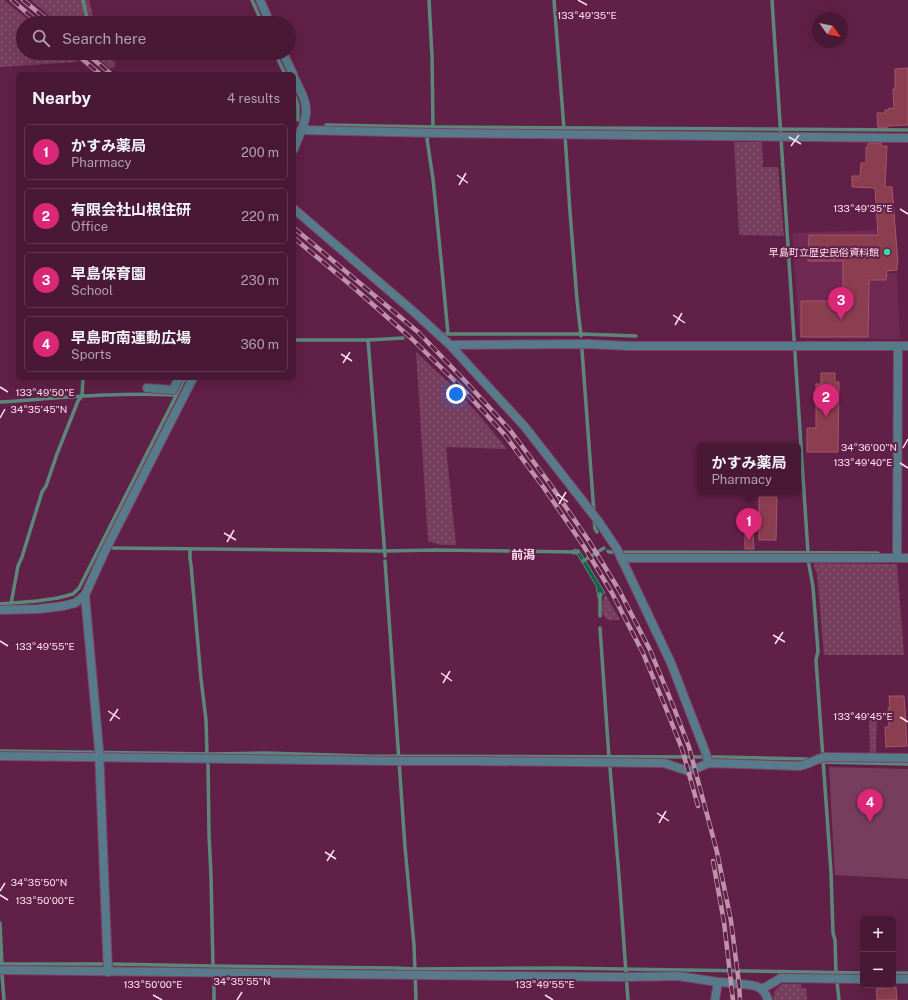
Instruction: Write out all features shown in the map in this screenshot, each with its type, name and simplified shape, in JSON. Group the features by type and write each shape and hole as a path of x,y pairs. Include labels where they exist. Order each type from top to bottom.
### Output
{"street":[{"path":"260,0 267,16"},
{"path":"287,60 292,72"},
{"path":"296,82 306,109 305,119 296,144"},
{"path":"301,130 436,133 908,138"},
{"path":"296,211 450,345 525,427 599,522 619,554 671,664 708,762"},
{"path":"450,345 589,344 629,346 908,346"},
{"path":"897,558 898,346"},
{"path":"0,610 38,609 63,606 75,603 85,595 180,389 180,380"},
{"path":"147,388 173,390 180,389 191,380"},
{"path":"619,554 809,559 908,558"},
{"path":"85,595 99,754 108,972"},
{"path":"0,756 99,754 399,761 664,764 688,771 708,762 800,766 818,760 908,758"},
{"path":"0,970 626,977 678,976 718,982 754,985 762,989 768,1000"},
{"path":"762,989 781,978 860,979"},
{"path":"896,979 908,979"},
{"path":"715,1000 718,982"}],"shaded area":[{"path":"0,0 4,0 23,16 16,16 16,60 76,60 78,62 0,67"},
{"path":"31,0 89,0 93,16 49,16"},
{"path":"100,60 113,60 116,63 113,68 109,68"},
{"path":"734,142 762,142 763,167 778,167 784,236 739,235"},
{"path":"876,230 877,274 897,273 900,339 800,338 792,233"},
{"path":"416,352 450,384 479,415 507,449 446,447 456,545 441,545 428,541"},
{"path":"574,549 579,550 605,593 601,595 601,598 598,598 596,586 577,554 573,554"},
{"path":"814,563 897,564 904,655 824,655 817,574"},
{"path":"606,595 620,620 611,620 604,617 602,607 604,596"},
{"path":"869,715 877,715 876,754 869,754"},
{"path":"829,767 908,769 908,879 835,875"},
{"path":"782,984 801,984 801,988 806,988 807,1000 774,1000 775,991"}],"building":[{"path":"908,68 908,125 878,128 877,113 885,113 885,110 889,110 889,108 894,109 893,89 895,89 895,69"},
{"path":"868,143 881,143 881,146 887,146 885,187 892,187 898,264 897,270 887,271 886,280 869,280 868,337 801,337 801,301 843,301 843,261 808,261 809,235 878,235 875,188 852,187 852,176 860,176 861,163 866,163 866,147 868,147"},
{"path":"821,373 835,373 835,382 839,382 838,452 807,452 807,428 816,428 816,384 821,384"},
{"path":"759,497 777,497 776,540 759,540"},
{"path":"745,533 753,533 754,549 745,549"},
{"path":"889,696 904,696 907,746 886,747 885,727 889,727"},
{"path":"896,987 897,1000 877,1000 876,989"}],"waterway":[{"path":"83,0 86,16"},
{"path":"252,0 259,16"},
{"path":"429,0 432,56 432,129"},
{"path":"554,0 564,129"},
{"path":"772,0 801,443"},
{"path":"278,60 284,72"},
{"path":"296,100 298,105 298,120"},
{"path":"326,125 908,130"},
{"path":"430,134 427,139 433,179 448,334"},
{"path":"565,135 581,336"},
{"path":"445,334 581,334 636,336"},
{"path":"296,340 368,340 403,338"},
{"path":"368,340 385,556"},
{"path":"582,350 594,513"},
{"path":"11,604 18,566 42,492 46,486 78,401 82,396 83,380"},
{"path":"0,604 58,598 73,594 79,588 184,380"},
{"path":"0,402 110,395 176,395"},
{"path":"801,445 808,553 813,587 818,651 816,660 831,872 833,933 835,940 839,1000"},
{"path":"594,519 595,529 597,532"},
{"path":"113,548 578,552"},
{"path":"583,561 604,548"},
{"path":"190,549 206,720 207,755"},
{"path":"608,551 878,553"},
{"path":"385,561 405,847 414,945 416,1000"},
{"path":"600,594 600,616"},
{"path":"600,628 609,758"},
{"path":"0,751 212,754 265,753 366,756 721,757 811,760"},
{"path":"208,762 213,967"},
{"path":"821,762 908,764"},
{"path":"610,768 628,1000"},
{"path":"0,923 2,966"},
{"path":"0,964 103,964"},
{"path":"112,964 415,969 559,968 860,973"},
{"path":"896,973 908,973"},
{"path":"2,975 4,1000"},
{"path":"214,978 214,1000"}],"railway":[{"path":"12,0 31,16"},
{"path":"23,0 42,16"},
{"path":"83,60 98,72"},
{"path":"94,60 109,72"},
{"path":"296,230 418,332 510,430 550,484 589,541 619,590 650,650 689,747 717,852 731,921 740,1000"},
{"path":"296,240 412,339 460,386 504,434 544,488 583,545 612,593 643,653 682,749 698,806"},
{"path":"713,861 724,922 733,1000"}],"place":[{"name":"早島町立歴史民俗資料館","path":"887,252"},
{"name":"早島保育園","path":"841,320"},
{"name":"有限会社山根住研","path":"826,417"},
{"name":"かすみ薬局","path":"749,541"},
{"name":"早島町南運動広場","path":"870,822"}],"district":[{"name":"前潟","path":"523,555"}]}
